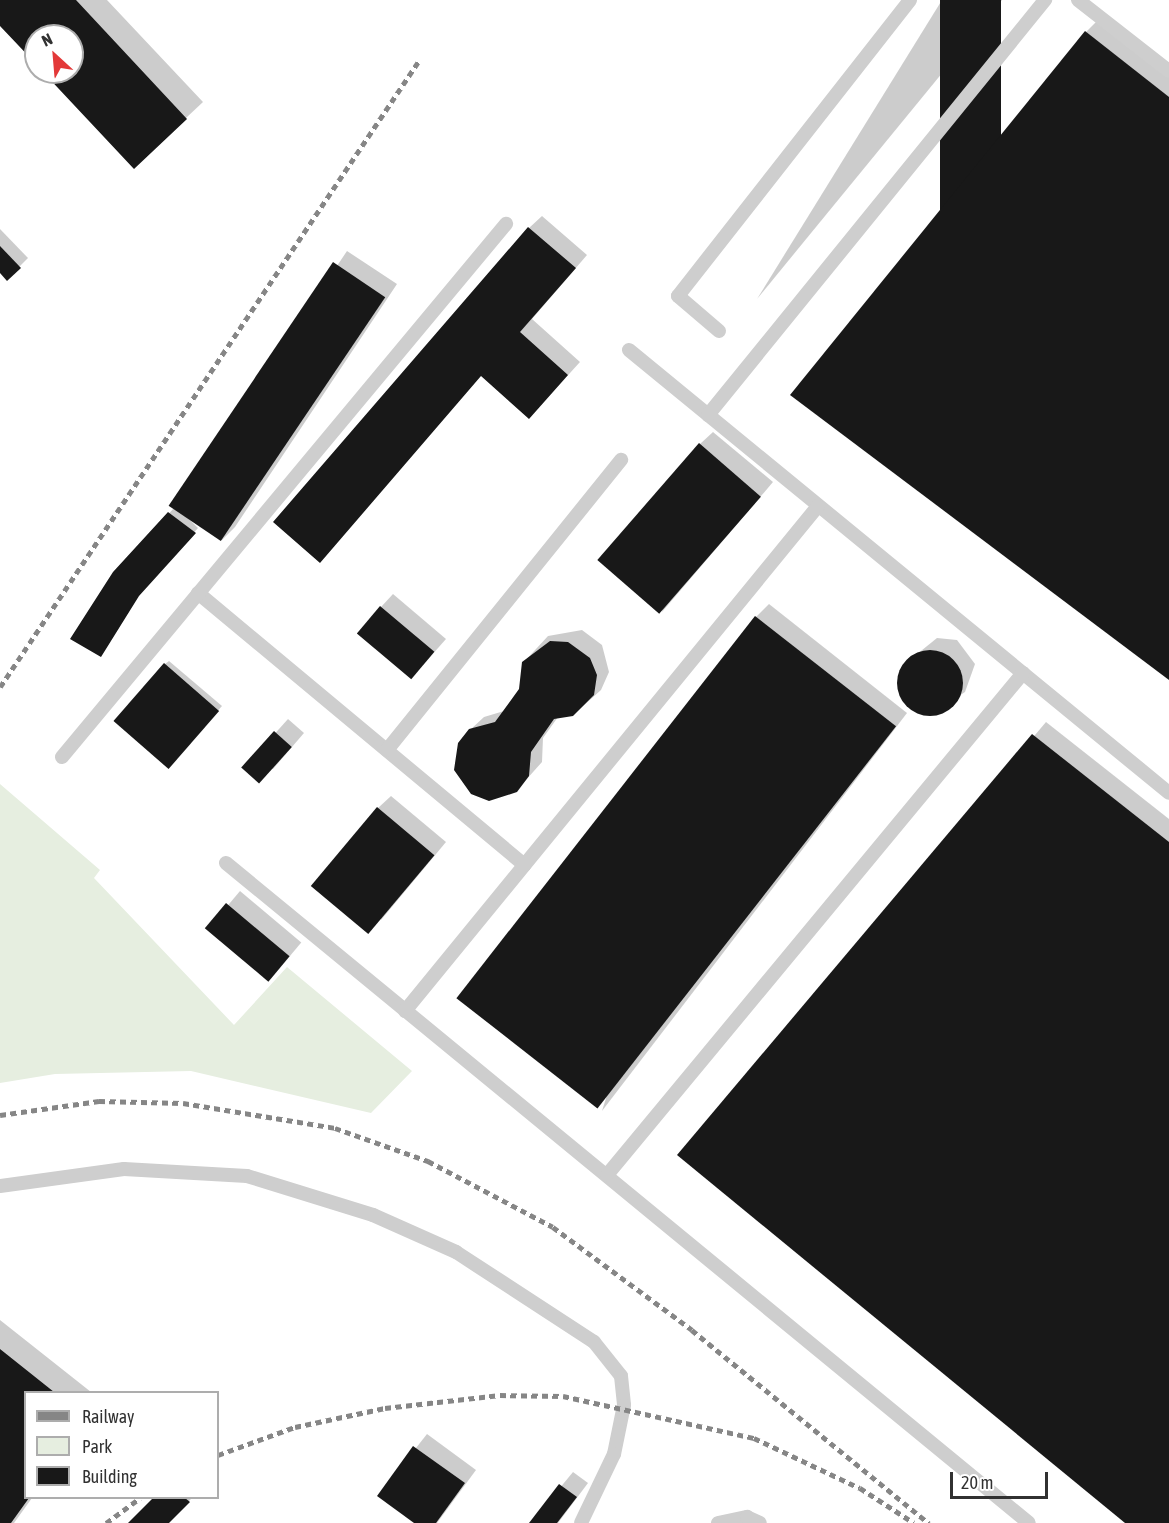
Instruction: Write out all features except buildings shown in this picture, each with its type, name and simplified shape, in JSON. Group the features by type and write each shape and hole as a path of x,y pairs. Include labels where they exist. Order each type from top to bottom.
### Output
{"lane":[{"path":"719,331 678,296 910,0"},
{"path":"708,415 1045,0"},
{"path":"1078,0 1169,71"},
{"path":"62,757 506,224"},
{"path":"629,350 1169,793"},
{"path":"387,750 621,460"},
{"path":"405,1011 818,506"},
{"path":"198,593 525,865"},
{"path":"607,1176 1023,673"},
{"path":"226,863 1029,1523"},
{"path":"0,1186 124,1169 247,1176 373,1215 456,1252 569,1323 613,1359 621,1376 624,1405 614,1454 581,1523"},
{"path":"718,1523 747,1517 760,1523"}],"green space":[{"path":"0,784 100,870 94,878 234,1025 287,967 412,1071 371,1113 191,1071 55,1074 0,1083"}],"railway":[{"path":"0,687 418,62"},
{"path":"0,1115 99,1101 183,1103 335,1128 428,1161 553,1227 692,1330 929,1523"},
{"path":"219,1455 295,1427 385,1408 500,1395 563,1396 754,1438 860,1488 914,1523"},
{"path":"106,1523 139,1499"}]}
